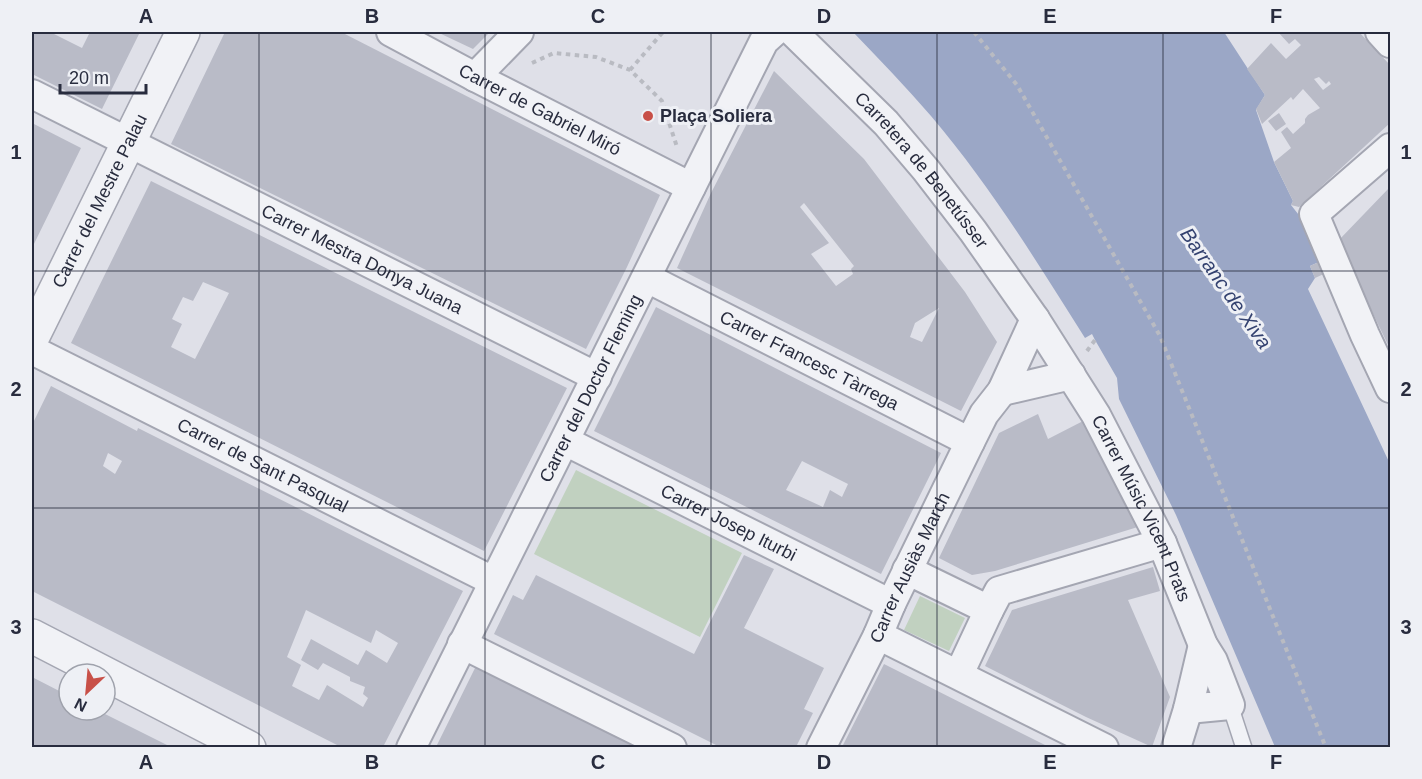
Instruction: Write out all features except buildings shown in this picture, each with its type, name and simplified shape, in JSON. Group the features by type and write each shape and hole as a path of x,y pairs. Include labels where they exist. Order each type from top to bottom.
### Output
{"street":[{"name":"Carrer del Mestre Palau","path":"32,339 183,32"},
{"name":"Carrer de Gabriel Miró","path":"391,32 679,181"},
{"path":"475,77 519,32"},
{"name":"Carrer del Doctor Fleming","path":"411,747 647,278 679,181 764,41 774,32"},
{"name":"Carretera de Benetússer","path":"793,32 886,123 926,170 973,231 1035,319"},
{"path":"1380,32 1390,43"},
{"name":"Carrer Mestra Donya Juana","path":"32,94 597,377"},
{"path":"1390,148 1314,214 1390,388"},
{"name":"Carrer Francesc Tàrrega","path":"647,278 970,442"},
{"name":"Carrer Músic Vicent Prats","path":"1035,319 1096,415 1162,543 1230,705"},
{"name":"Carrer Ausiàs March","path":"820,747 878,634 984,414 1002,391 1035,319"},
{"name":"Carrer de Sant Pasqual","path":"32,350 493,581"},
{"path":"1002,391 1071,375"},
{"name":"Carrer Josep Iturbi","path":"565,441 891,604"},
{"path":"959,674 999,591 1162,543"},
{"path":"908,570 989,610"},
{"path":"878,634 1104,747"},
{"path":"32,636 249,747"},
{"path":"462,644 672,747"},
{"path":"1176,747 1188,709 1203,645"},
{"path":"1188,709 1230,705"}],"lane":[{"name":"Carrer Músic Vicent Prats","path":"1230,705 1244,747"}],"path":[{"path":"630,70 663,32"},
{"path":"974,32 1017,85 1160,336 1326,747"},
{"path":"505,92 527,65 554,53 596,57 630,70 662,101 679,152 679,181"}],"green space":[{"path":"576,470 742,553 700,637 534,554"},
{"path":"920,596 965,618 949,651 904,630"}],"water":[{"name":"Barranc de Xiva","path":"853,32 1224,32 1265,95 1256,110 1274,162 1293,201 1291,205 1302,219 1321,261 1310,266 1315,278 1308,289 1390,464 1390,747 1275,747 1176,515 1119,399 1117,378 1092,334 1085,338 1012,224 952,142 912,94"}],"place":[{"name":"Plaça Soliera","path":"648,116"}]}
